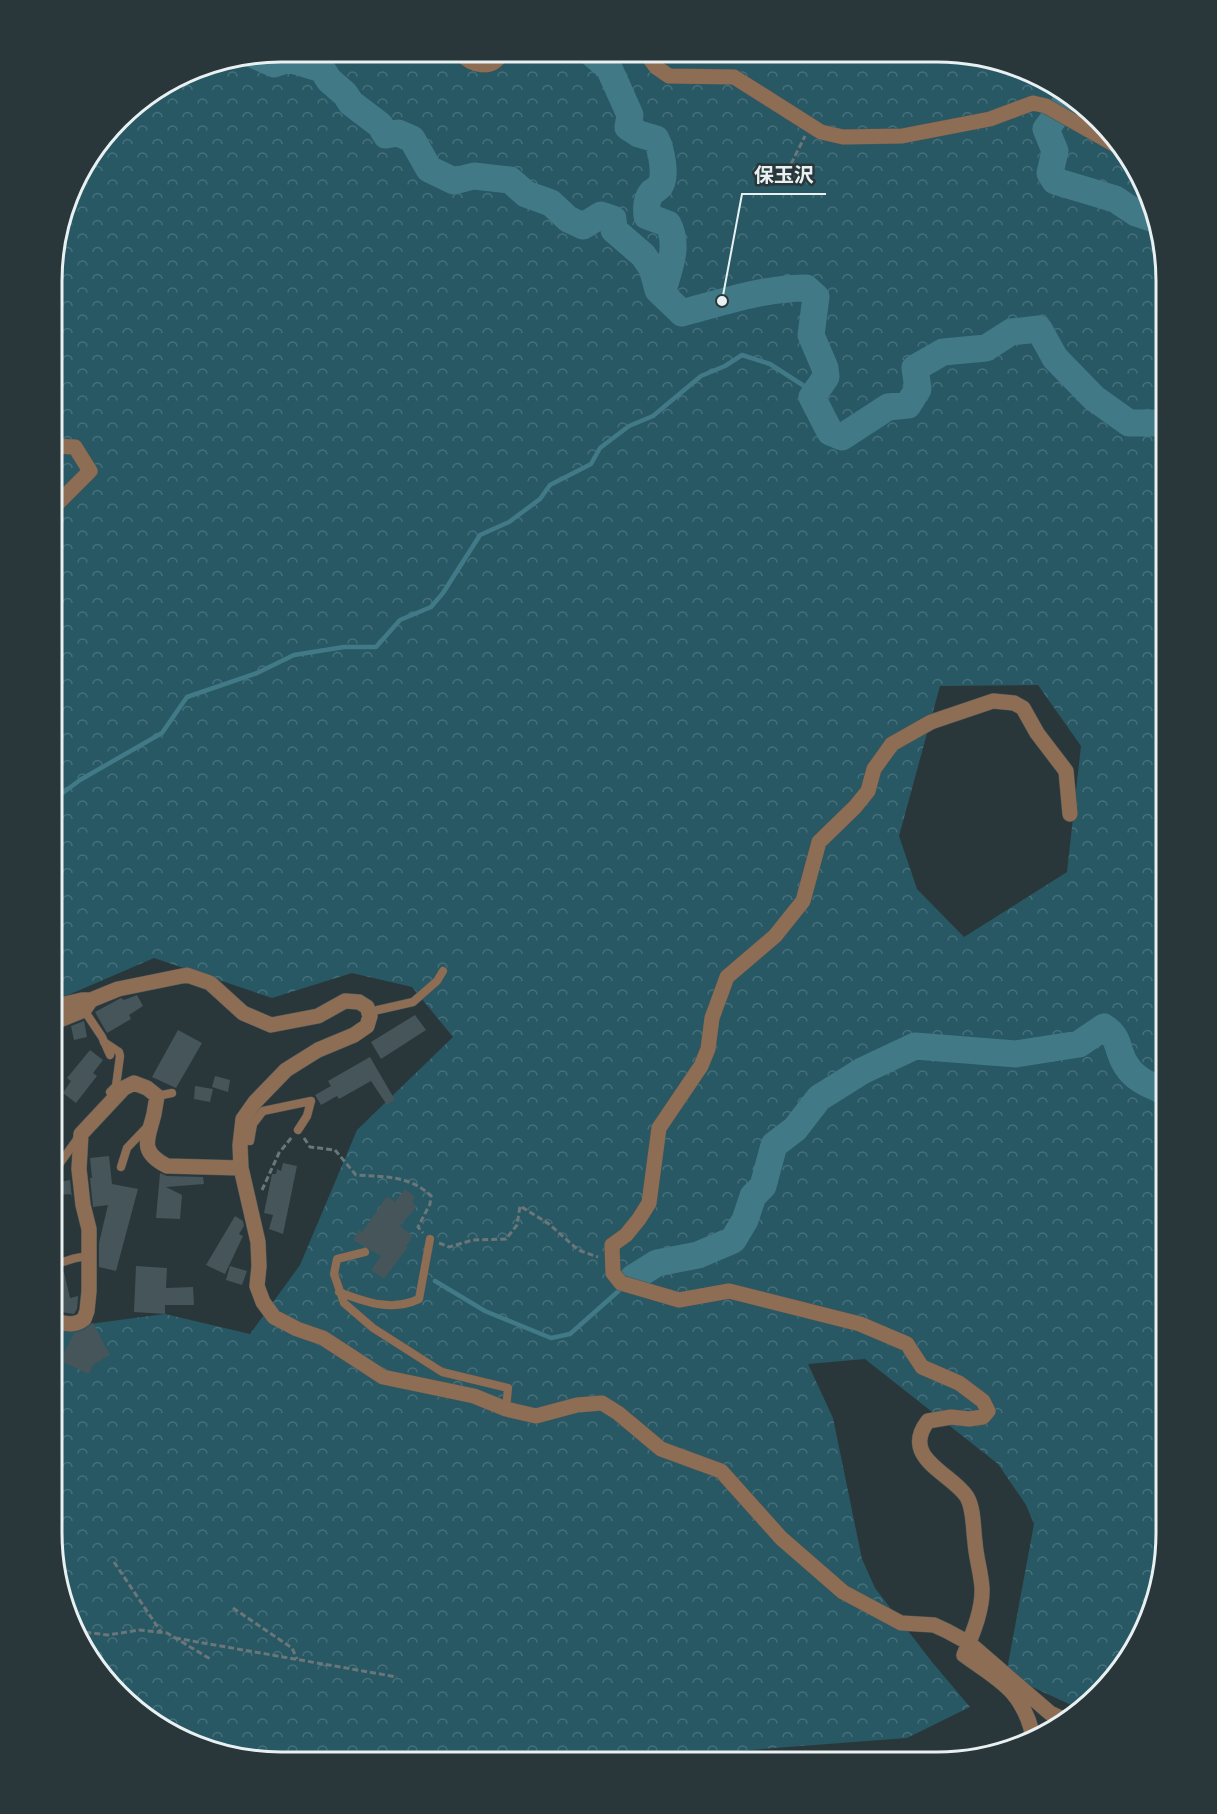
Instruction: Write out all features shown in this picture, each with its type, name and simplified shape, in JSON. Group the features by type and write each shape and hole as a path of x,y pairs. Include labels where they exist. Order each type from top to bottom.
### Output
{"street":[{"path":"472,62 487,65 494,62"},
{"path":"652,62 669,76 734,77 821,132 843,137 902,136 990,119 1033,104 1046,106 1102,138"},
{"path":"62,446 75,447 90,471 62,499"},
{"path":"1032,1731 1027,1711 1016,1694 964,1655 981,1605 982,1590 971,1509 967,1496 928,1462 921,1447 923,1428 928,1420 983,1417 988,1412 983,1401 959,1383 922,1367 907,1344 861,1324 729,1291 679,1300 621,1282 613,1273 612,1245 633,1227 649,1203 659,1128 701,1066 708,1049 712,1018 727,977 775,936 803,902 819,842 868,791 874,769 892,744 917,729 962,711 993,701 1014,703 1023,708 1037,733 1065,771 1070,814"},
{"path":"62,1018 118,989 186,975 210,983 243,1013 271,1025 318,1016 345,1001 359,1002 367,1007 370,1016 368,1026 354,1035 318,1050 286,1070 255,1102 243,1119 241,1168 258,1242 257,1286 263,1302 274,1317 297,1329 323,1338 383,1377 474,1396 506,1409 536,1416 577,1405 602,1403 618,1413 661,1449 721,1471 781,1538 843,1592 901,1623 934,1625 969,1643 1050,1713 1057,1716"},
{"path":"62,1005 82,1000 87,1005"},
{"path":"62,1323 72,1324 84,1319 87,1311 89,1229 83,1205 79,1169 81,1134 124,1088 134,1083 164,1094 150,1124 146,1144 150,1154 167,1166 241,1168"}],"lane":[{"path":"369,1012 413,1002 437,981 443,971"},
{"path":"87,1005 110,1055"},
{"path":"104,1042 119,1052 120,1056 116,1086 100,1103 104,1109"},
{"path":"241,1140 250,1141 253,1124 263,1112 310,1101 307,1116 298,1130"},
{"path":"121,1167 127,1148 150,1124"},
{"path":"62,1160 81,1134"},
{"path":"339,1292 370,1303 387,1306 406,1305 418,1299 430,1239"},
{"path":"365,1252 337,1259 334,1274 344,1303 373,1328 441,1372 508,1388 506,1409"},
{"path":"62,1263 80,1256 89,1257"}],"path":[{"path":"787,172 810,125"},
{"path":"253,1215 266,1178 279,1153 298,1130 304,1131 304,1139 310,1147 335,1150 356,1175 414,1182 424,1189 431,1196 430,1204 418,1227 430,1239 449,1247 473,1240 506,1239 518,1225 520,1206 549,1224 578,1250 604,1259 612,1257"},
{"path":"114,1562 161,1632"},
{"path":"233,1608 292,1648 297,1659"},
{"path":"85,1632 108,1635 139,1630 161,1632 212,1660"},
{"path":"175,1638 397,1677"}],"green space":[{"path":"266,62 951,62 993,69 1033,84 1070,107 1101,136 1126,171 1144,210 1154,252 1156,280 1156,1534 1154,1562 1139,1617 1119,1655 1081,1698 1072,1705 1006,1675 1034,1524 1026,1505 998,1464 865,1359 808,1364 833,1418 862,1559 875,1588 970,1707 907,1738 731,1752 266,1752 210,1741 171,1723 147,1707 116,1678 98,1655 78,1617 69,1590 62,1548 62,1328 165,1314 250,1334 300,1265 357,1130 453,1037 412,987 352,973 272,998 154,958 62,998 63,252 73,210 84,184 107,147 136,116 159,98 197,78 224,69","holes":["1038,685 1081,746 1067,872 964,937 917,889 899,836 940,686"]}],"building":[{"path":"137,995 143,1006 129,1015 131,1019 107,1033 95,1012 121,998 124,1000"},
{"path":"415,1015 426,1030 381,1059 371,1042"},
{"path":"84,1021 87,1037 74,1040 71,1026"},
{"path":"178,1030 202,1043 176,1088 152,1077"},
{"path":"90,1050 103,1060 93,1073 97,1076 76,1103 63,1093 71,1081 67,1078"},
{"path":"370,1057 395,1100 387,1105 371,1081 339,1099 337,1096 321,1105 315,1095 331,1086 328,1081"},
{"path":"215,1076 230,1080 228,1092 212,1087"},
{"path":"195,1086 213,1089 210,1102 194,1099"},
{"path":"109,1156 112,1184 138,1189 116,1271 99,1267 99,1243 108,1205 93,1207 90,1178 92,1178 90,1158"},
{"path":"283,1163 297,1166 283,1234 269,1229 273,1215 264,1213 272,1174 276,1174 277,1169 281,1171"},
{"path":"160,1173 167,1176 203,1177 204,1184 166,1187 182,1195 180,1219 156,1218"},
{"path":"70,1180 72,1194 62,1195 62,1181"},
{"path":"405,1189 415,1197 412,1202 417,1206 400,1226 413,1236 406,1246 408,1247 384,1279 371,1270 381,1256 353,1240 359,1230 362,1232 387,1196 395,1202"},
{"path":"235,1216 243,1221 244,1226 239,1234 243,1236 225,1274 206,1265"},
{"path":"136,1266 167,1268 166,1288 193,1287 194,1305 165,1305 165,1314 134,1312"},
{"path":"230,1266 247,1271 242,1285 226,1280"},
{"path":"62,1272 64,1272 70,1298 78,1296 77,1309 74,1314 62,1312"},
{"path":"93,1323 110,1355 93,1365 89,1374 62,1362 62,1357 74,1333 84,1330"}],"waterway":[{"path":"270,62 274,64 280,62"},
{"path":"299,62 322,69 329,80 345,94 351,103 380,125 386,135 398,133 412,139 429,169 454,181 474,176 510,180 526,194 551,203 568,219 583,226 601,215 613,219 614,230 643,255 652,268 658,290 682,313 759,293 806,288 816,297 811,335 825,368 826,377 812,397 830,432 842,437 888,407 908,405 918,389 915,368 943,352 986,348 1011,332 1039,329 1055,358 1094,398 1129,423 1156,423"},
{"path":"602,62 609,68 630,115 628,127 639,134 656,139 660,149 662,182 650,194 647,216 668,224 673,241 672,259 662,294"},
{"path":"1065,103 1046,129 1055,151 1050,173 1055,181 1115,199 1136,213 1146,216"},
{"path":"62,794 80,780 162,733 187,697 257,673 294,655 344,647 376,647 400,620 431,607 443,593 480,535 509,522 540,499 550,485 591,464 600,448 629,426 653,416 701,376 725,366 742,355 770,364 815,393"},
{"path":"633,1278 657,1263 698,1255 733,1240 745,1220 753,1196 763,1186 774,1145 795,1129 819,1098 862,1071 915,1046 1016,1054 1079,1044 1104,1027 1113,1035 1123,1060 1134,1075 1156,1088"},
{"path":"435,1281 485,1311 551,1338 570,1334 623,1287"}],"place":[{"name":"保玉沢","path":"722,301"}]}
